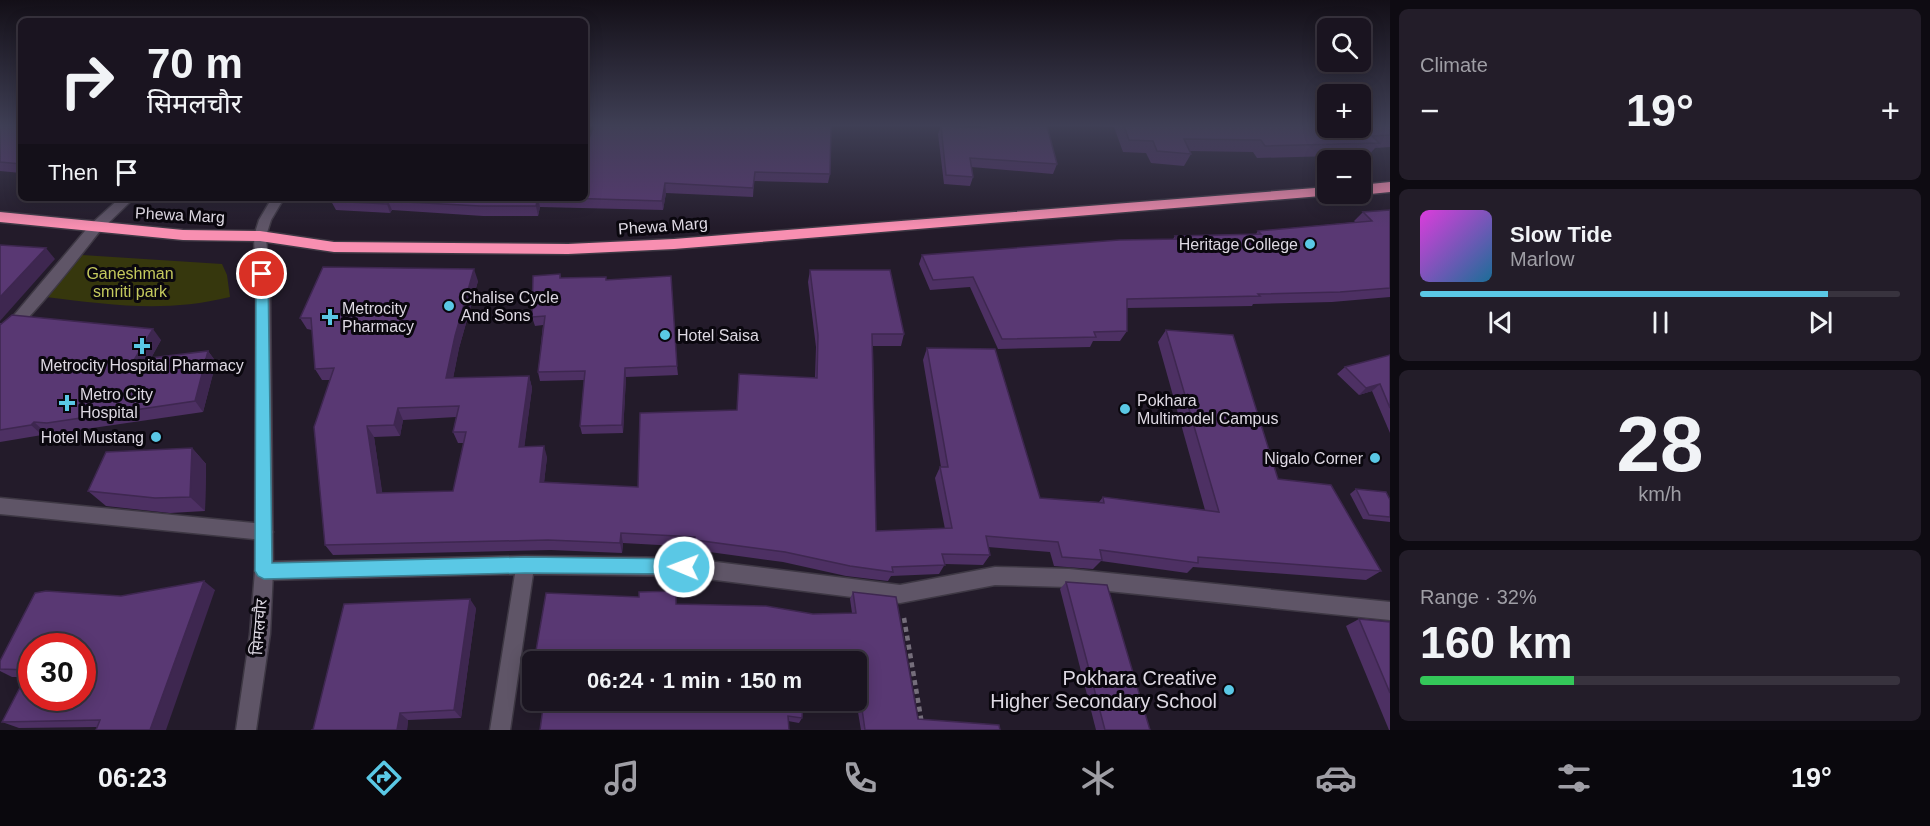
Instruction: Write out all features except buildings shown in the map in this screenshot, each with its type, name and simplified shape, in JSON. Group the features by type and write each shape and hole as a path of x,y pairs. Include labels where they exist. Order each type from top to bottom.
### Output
{"highway":[{"path":"1371,188 1390,187"},
{"name":"Phewa Marg","path":"0,217 183,235 260,236 334,247 580,248 674,244 1317,193"}],"street":[{"path":"0,337 20,318 95,228 125,201"},
{"path":"260,236 265,220 276,201"},
{"name":"सिमलचौर","path":"246,730 260,634 264,571 263,293 260,236"},
{"path":"0,506 264,532"},
{"path":"264,571 525,565 684,567 900,594 995,576 1069,578 1390,611"},
{"path":"500,730 525,565"}],"path":[{"path":"900,594 922,730"}],"green space":[{"name":"Ganeshman smriti park","path":"82,255 222,264 227,275 230,297 183,305 138,306 46,297"}],"place":[{"name":"Heritage College","path":"1310,244"},
{"name":"Chalise Cycle And Sons","path":"449,306"},
{"name":"Metrocity Pharmacy","path":"330,317"},
{"name":"Hotel Saisa","path":"665,335"},
{"name":"Metrocity Hospital Pharmacy","path":"142,346"},
{"name":"Metro City Hospital","path":"67,403"},
{"name":"Pokhara Multimodel Campus","path":"1125,409"},
{"name":"Hotel Mustang","path":"156,437"},
{"name":"Nigalo Corner","path":"1375,458"},
{"name":"Pokhara Creative Higher Secondary School","path":"1229,690"}],"route":[{"path":"262,274 264,571 525,565 684,567"}]}
